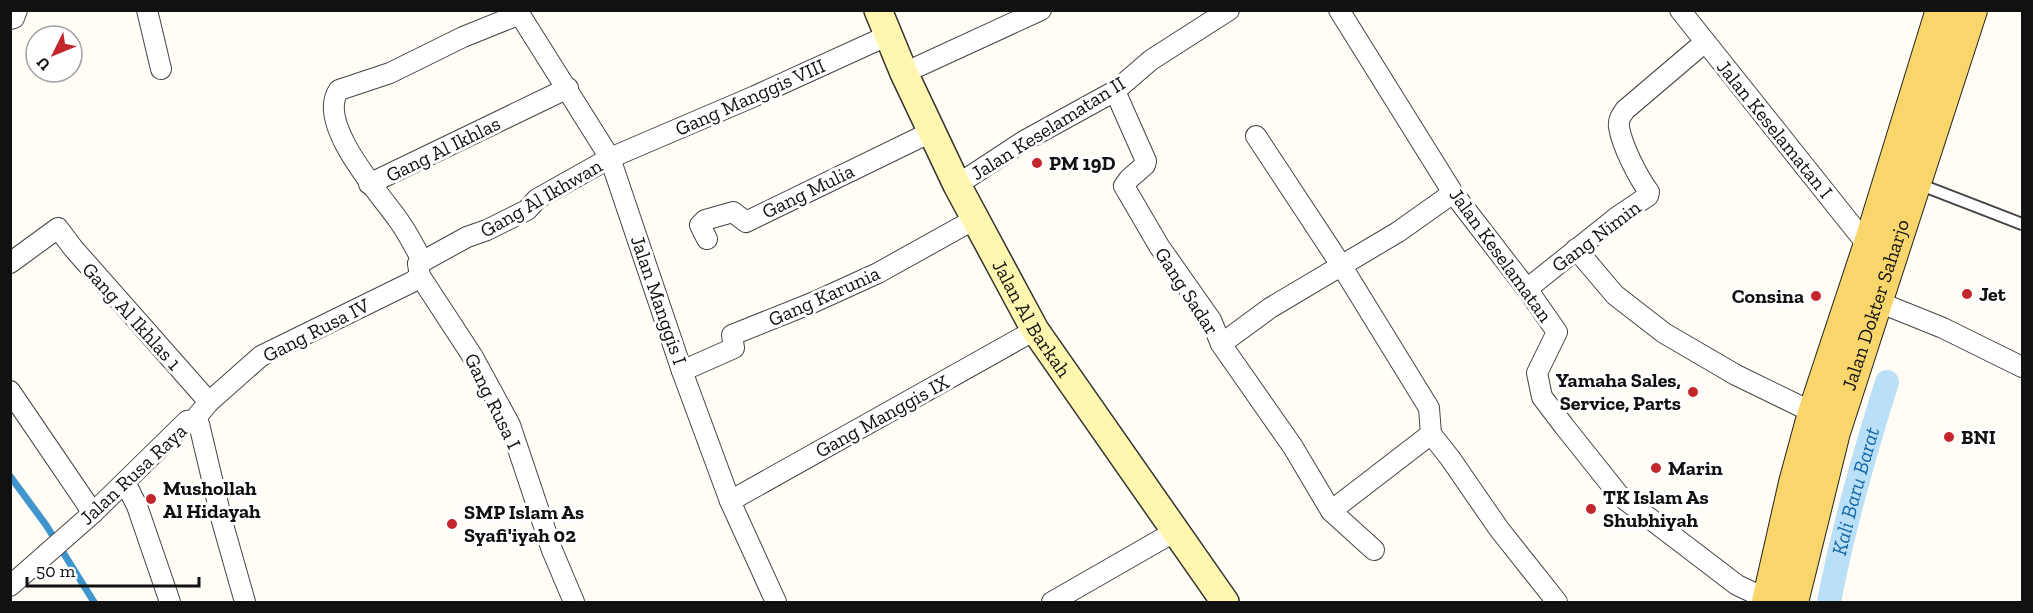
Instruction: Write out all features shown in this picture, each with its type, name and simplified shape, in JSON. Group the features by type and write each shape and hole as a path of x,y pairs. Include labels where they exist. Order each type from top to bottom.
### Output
{"main road":[{"name":"Jalan Dokter Saharjo","path":"1776,602 1795,483 1814,413 1869,247 1942,10"},
{"name":"Jalan Dokter Saharjo","path":"1776,602 1876,300 1927,187 1971,10"}],"street":[{"path":"10,19 14,18 17,10"},
{"path":"147,10 161,69"},
{"name":"Jalan Al Barkah","path":"878,10 904,73 957,185 1035,330 1225,603"},
{"path":"904,73 1041,10"},
{"name":"Jalan Keselamatan II","path":"957,185 1024,141 1115,91 1151,60 1229,10"},
{"name":"Jalan Keselamatan","path":"1339,10 1454,193 1557,332 1537,373 1542,397 1619,495 1737,585 1776,602"},
{"name":"Jalan Keselamatan I","path":"1680,10 1869,247"},
{"path":"369,184 349,152 335,120 334,97 339,90 390,73 519,12"},
{"name":"Jalan Manggis I","path":"519,12 610,158 682,371 730,501 776,603"},
{"name":"Gang Manggis VIII","path":"610,158 889,35"},
{"name":"Gang Nimin","path":"1527,289 1576,249 1648,196 1649,192 1626,147 1619,126 1620,117 1625,110 1705,42"},
{"name":"Gang Al Ikhlas","path":"421,269 399,221 369,184 568,88"},
{"name":"Gang Sadar","path":"1115,91 1146,161 1145,165 1124,186 1159,246 1211,320 1221,344 1270,308 1398,232 1454,193"},
{"name":"Gang Mulia","path":"707,239 700,225 705,220 733,212 746,222 931,132"},
{"path":"1257,136 1341,264 1429,408 1431,434 1499,529 1557,603"},
{"name":"Gang Al Ikhwan","path":"421,269 467,237 487,230 526,210 537,199 610,158"},
{"name":"Gang Karunia","path":"682,371 734,348 732,335 812,303 878,273 975,219"},
{"name":"Gang Al Ikhlas 1","path":"10,263 58,228 209,402"},
{"path":"1576,249 1615,295 1664,333 1736,375 1814,413"},
{"name":"Gang Rusa IV","path":"194,420 209,402 261,356 412,282 421,269"},
{"name":"Gang Rusa I","path":"421,269 510,425 552,550 574,603"},
{"path":"1876,300 1943,328 2022,368"},
{"name":"Gang Manggis IX","path":"730,501 1035,330"},
{"path":"1221,344 1293,447 1330,511 1374,550"},
{"path":"10,391 87,518"},
{"name":"Jalan Rusa Raya","path":"10,586 87,518 188,421 194,420 199,424 222,521 245,603"},
{"path":"1330,511 1431,434"},
{"path":"125,482 137,506 170,603"},
{"path":"1052,603 1174,532"}],"lane":[{"path":"1927,187 2022,224"}],"waterway":[{"name":"Kali Baru Barat","path":"1829,602 1855,492 1887,382"},
{"path":"10,476 46,525 94,602"}],"place":[{"name":"PM 19D","path":"1037,163"},
{"name":"Jet","path":"1967,294"},
{"name":"Consina","path":"1816,296"},
{"name":"Yamaha Sales, Service, Parts","path":"1693,392"},
{"name":"BNI","path":"1949,437"},
{"name":"Marin","path":"1656,468"},
{"name":"Mushollah Al Hidayah","path":"151,499"},
{"name":"TK Islam As Shubhiyah","path":"1591,509"},
{"name":"SMP Islam As Syafi'iyah 02","path":"452,524"}]}
